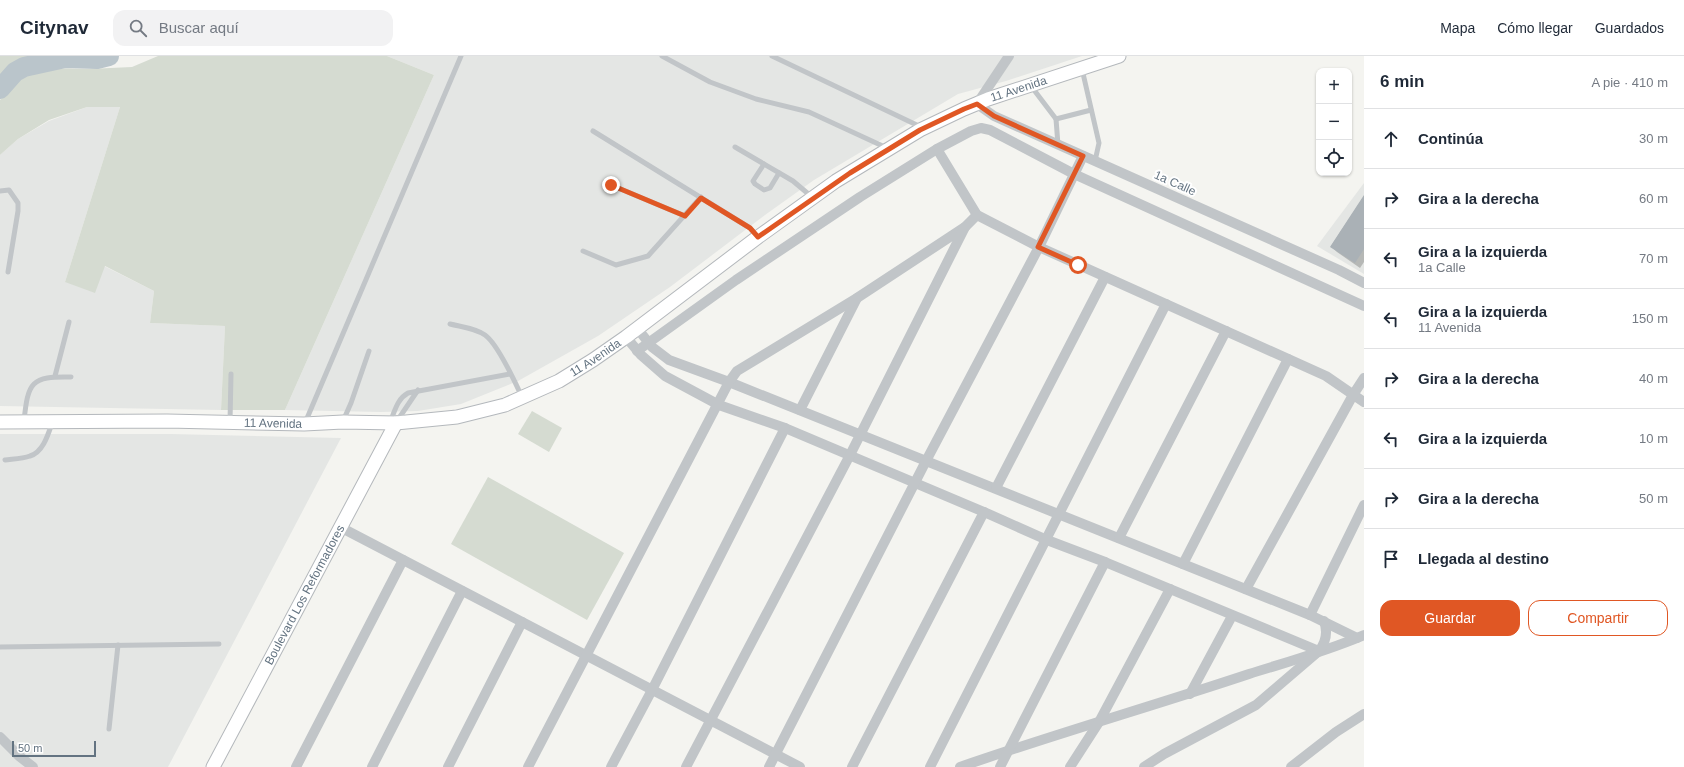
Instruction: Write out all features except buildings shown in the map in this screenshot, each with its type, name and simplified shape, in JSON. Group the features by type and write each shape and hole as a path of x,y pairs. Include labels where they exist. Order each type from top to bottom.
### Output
{"main road":[{"name":"11 Avenida","path":"0,422 167,421 304,424 343,422 393,423 456,417 498,407 559,381 593,360 813,197 836,181 924,129 977,104 1082,68 1096,60 1119,56"},
{"name":"Boulevard Los Reformadores","path":"214,767 393,423"}],"street":[{"path":"977,104 1009,56"},
{"name":"1a Calle","path":"977,104 994,116 1339,270 1364,283"},
{"path":"637,351 736,280 860,197 937,149 971,131 980,128 990,130 1074,174 1364,306"},
{"path":"937,149 977,215 1038,247 1326,376 1364,402"},
{"path":"769,767 1038,247 1083,156"},
{"path":"528,767 719,405 729,382 737,371 857,298 965,227 977,215"},
{"path":"686,767 850,455 965,227"},
{"path":"996,488 1105,277"},
{"path":"800,410 857,298"},
{"path":"930,767 1166,304"},
{"path":"637,328 648,343 669,360 729,382 996,488 1360,636"},
{"path":"1119,538 1226,331"},
{"path":"626,337 637,351 666,376 719,405 785,428 1047,540 1105,562 1319,651"},
{"path":"1183,564 1288,359"},
{"path":"1246,589 1353,395 1364,378"},
{"path":"611,767 652,690 785,428"},
{"path":"1310,615 1364,505"},
{"path":"852,767 984,512"},
{"path":"340,527 800,767"},
{"path":"296,767 403,560"},
{"path":"1000,767 1011,749 1105,562"},
{"path":"1070,767 1099,722 1170,589"},
{"path":"372,767 462,591"},
{"path":"1190,694 1232,616"},
{"path":"1144,767 1164,754 1256,705 1319,651 1323,646 1326,634 1324,621"},
{"path":"448,767 522,622"},
{"path":"960,767 1011,749 1190,694 1360,636"},
{"path":"1291,767 1336,732 1364,714"},
{"path":"0,737 19,756 33,767"}],"lane":[{"path":"304,424 461,56"},
{"path":"662,56 710,82 756,99 809,112 890,149"},
{"path":"772,56 924,129"},
{"path":"1082,68 1099,143 1095,161"},
{"path":"1030,85 1056,118 1058,145"},
{"path":"1056,118 1091,110"},
{"path":"593,131 750,228 758,237"},
{"path":"735,147 794,181 813,197"},
{"path":"764,164 753,181 764,190 770,188 779,173"},
{"path":"611,185 685,216"},
{"path":"0,191 9,190 18,202 18,211 8,272"},
{"path":"583,251 616,264 648,256 701,198"},
{"path":"55,376 69,322"},
{"path":"450,324 473,329 486,336 495,345 522,398"},
{"path":"343,422 369,351"},
{"path":"230,423 231,374"},
{"path":"393,423 399,401 403,396 418,390 510,374"},
{"path":"24,422 26,402 34,383 44,378 55,376 71,377"},
{"path":"393,423 418,390"},
{"path":"5,460 35,454 47,438 52,422"},
{"path":"0,647 219,644"},
{"path":"109,729 118,645"}],"shaded area":[{"path":"0,56 32,56 23,59 0,78"},
{"path":"158,56 387,56 434,75 285,410 221,410 225,326 150,323 154,291 105,266 95,293 65,282 120,107 87,107 49,120 18,139 0,155 0,100 14,85 30,72 46,68 89,69 132,67"},
{"path":"387,56 1082,56 1006,81 958,94 814,180 670,287 598,336 518,381 461,404 418,411 381,412 285,410 434,75"},
{"path":"87,107 120,107 65,282 104,266 154,291 150,323 225,326 221,410 0,406 0,155 18,139 49,121"},
{"path":"1364,183 1364,274 1317,246"},
{"path":"532,411 562,428 549,452 518,434"},
{"path":"0,434 171,434 341,438 168,767 0,767"},
{"path":"488,477 624,553 587,620 451,544"}],"waterway":[{"path":"0,89 15,72 24,67 65,58 97,59 109,56"}],"route":[{"path":"611,185 685,216 701,198 750,228 758,237 836,181 920,130 977,104 994,116 1083,156 1038,247 1078,265"}]}
